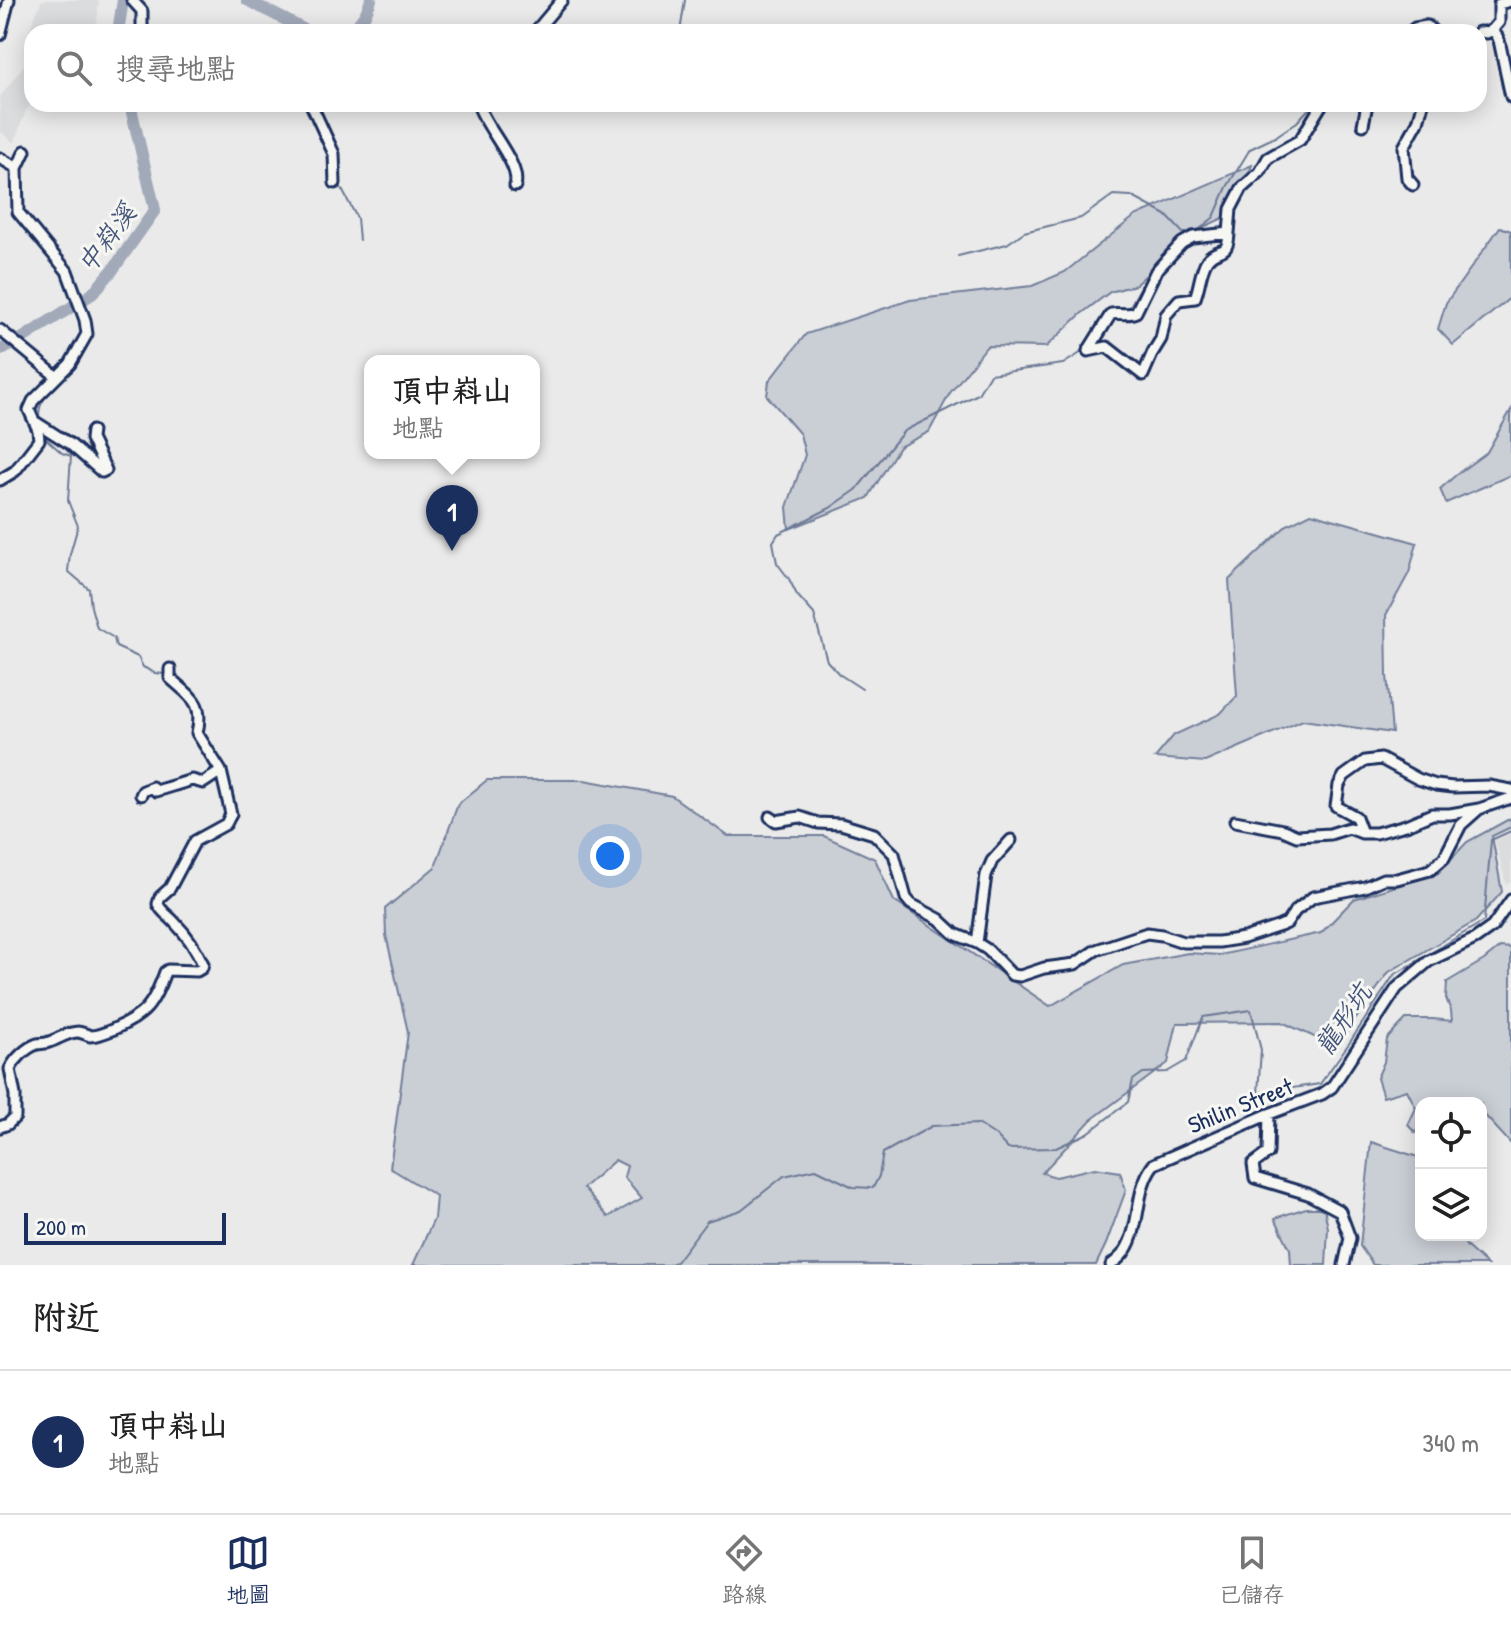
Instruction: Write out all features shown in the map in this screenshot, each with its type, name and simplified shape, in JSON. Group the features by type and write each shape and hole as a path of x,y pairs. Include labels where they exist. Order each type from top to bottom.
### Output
{"street":[{"path":"0,35 9,0"},
{"path":"542,24 562,0"},
{"path":"1487,33 1499,22 1499,4 1511,1"},
{"path":"135,3 142,11 142,24"},
{"path":"1493,29 1499,40 1511,97"},
{"path":"315,112 334,154 335,183"},
{"path":"481,112 516,169 515,186"},
{"path":"1229,233 1193,237 1182,243 1156,271 1136,312 1130,315 1119,312 1111,314 1088,351 1107,347 1143,375 1161,339 1166,315 1179,300 1195,298 1206,262 1229,245 1231,209 1242,188 1260,172 1268,158 1300,140 1317,112"},
{"path":"1363,125 1365,112"},
{"path":"1413,185 1407,178 1404,147 1421,112"},
{"path":"0,480 15,471 39,440 40,430 29,410 33,401 70,364 87,334 67,271 18,212 17,168 25,151"},
{"path":"0,158 17,168"},
{"path":"0,330 57,377"},
{"path":"40,430 70,444 102,472 106,470 91,439 92,431"},
{"path":"0,1127 15,1117 16,1102 10,1067 26,1051 63,1035 78,1032 94,1036 137,1018 147,1010 165,972 197,971 202,968 203,964 189,938 171,917 162,912 158,904 195,841 226,824 231,814 221,771 197,733 200,717 196,701 170,674"},
{"path":"1362,833 1356,817 1336,806 1336,799 1344,776 1365,761 1381,759 1436,785 1489,786 1511,790"},
{"path":"141,795 152,787 156,791 192,780 203,783 221,771"},
{"path":"1235,821 1283,830 1297,836 1330,834 1349,828 1362,833 1376,833 1432,814 1479,809 1511,798"},
{"path":"770,817 776,821 800,817 874,834 894,854 906,898 911,904 939,919 955,934 988,950 1012,975 1020,976 1044,968 1075,964 1096,950 1147,933 1183,942 1219,942 1244,938 1287,923 1295,911 1313,897 1430,870 1444,858 1461,825 1479,809"},
{"path":"977,943 986,875 992,861 1011,840"},
{"name":"Shilin Street","path":"1111,1265 1125,1251 1143,1181 1154,1164 1322,1094 1332,1087 1397,988 1429,961 1475,939 1492,927 1511,900"},
{"path":"1269,1114 1268,1153 1253,1164 1255,1178 1308,1194 1340,1211 1350,1238 1344,1265"}],"shaded area":[{"path":"42,0 99,0 97,24 32,24"},
{"path":"24,66 25,112 14,143 0,131 0,97"},
{"path":"1252,165 1234,213 1195,231 1135,285 1110,292 1046,347 987,346 950,393 929,432 899,447 868,498 789,529 787,507 805,455 800,434 767,396 769,381 806,334 910,300 1032,286 1065,272 1135,216"},
{"path":"1500,227 1511,231 1511,297 1453,345 1438,329 1446,303"},
{"path":"1511,410 1511,475 1446,503 1440,489 1487,452"},
{"path":"1311,513 1417,543 1409,573 1386,615 1392,733 1303,720 1205,762 1155,758 1174,735 1220,714 1237,696 1229,580 1287,525"},
{"path":"487,780 584,780 672,796 728,836 824,836 875,859 894,901 1050,1006 1123,965 1188,953 1220,955 1321,933 1354,899 1438,873 1467,842 1511,818 1511,827 1492,836 1502,892 1476,921 1389,972 1336,1047 1282,1022 1177,1023 1168,1063 1091,1120 1042,1173 1056,1177 1095,1168 1120,1172 1126,1190 1096,1265 413,1265 434,1219 436,1196 390,1168 408,1032 386,935 385,909 435,867 458,804","holes":["615,1160 627,1166 624,1177 642,1198 608,1217 583,1188"]},
{"path":"1511,833 1511,882 1506,884 1495,840"},
{"path":"1500,947 1511,948 1511,1144 1487,1118 1487,1097 1415,1097 1415,1106 1407,1090 1383,1097 1377,1078 1384,1062 1387,1039 1406,1019 1452,1021 1446,998 1447,982"},
{"path":"1415,1110 1415,1133 1408,1125"},
{"path":"1371,1142 1415,1156 1415,1241 1465,1241 1466,1246 1487,1265 1373,1265 1360,1246"},
{"path":"1306,1208 1324,1208 1328,1228 1326,1265 1291,1265 1290,1249 1275,1218"}],"waterway":[{"name":"中嵙溪","path":"119,24 123,0"},
{"name":"中嵙溪","path":"247,0 294,24"},
{"name":"中嵙溪","path":"358,24 371,0"},
{"path":"681,24 685,0"},
{"path":"1416,23 1422,19 1432,20 1435,24"},
{"path":"1493,38 1502,87 1511,107"},
{"name":"中嵙溪","path":"0,350 92,294 155,210 132,112"},
{"path":"321,112 323,119"},
{"path":"862,689 839,674 827,661 814,614 797,595 777,563 773,542 778,534 830,508 856,490 904,431 978,394 990,374 1063,364 1079,354 1109,309 1129,308 1153,265 1184,234 1199,230 1214,217 1227,187 1250,149 1275,137 1306,112"},
{"path":"338,182 357,218 359,240"},
{"path":"958,256 1007,244 1024,232 1081,218 1113,195 1131,196 1166,215 1184,234"},
{"path":"14,347 51,380"},
{"path":"40,421 41,405 56,384"},
{"path":"43,436 62,453 71,456 68,501 78,526 68,571 89,589 97,628 114,638 116,647 138,657 143,667 164,674"},
{"path":"197,698 202,704 203,717"},
{"name":"龍形坑","path":"668,1265 676,1262 707,1221 741,1210 784,1176 816,1169 853,1187 873,1188 879,1176 883,1153 932,1126 978,1124 995,1135 1008,1149 1056,1148 1088,1133 1128,1102 1133,1080 1143,1073 1167,1072 1186,1061 1203,1017 1251,1010 1261,1050 1258,1093 1320,1084 1394,975 1484,921 1491,840 1511,831"}],"place":[{"name":"頂中嵙山","path":"452,551"}]}
